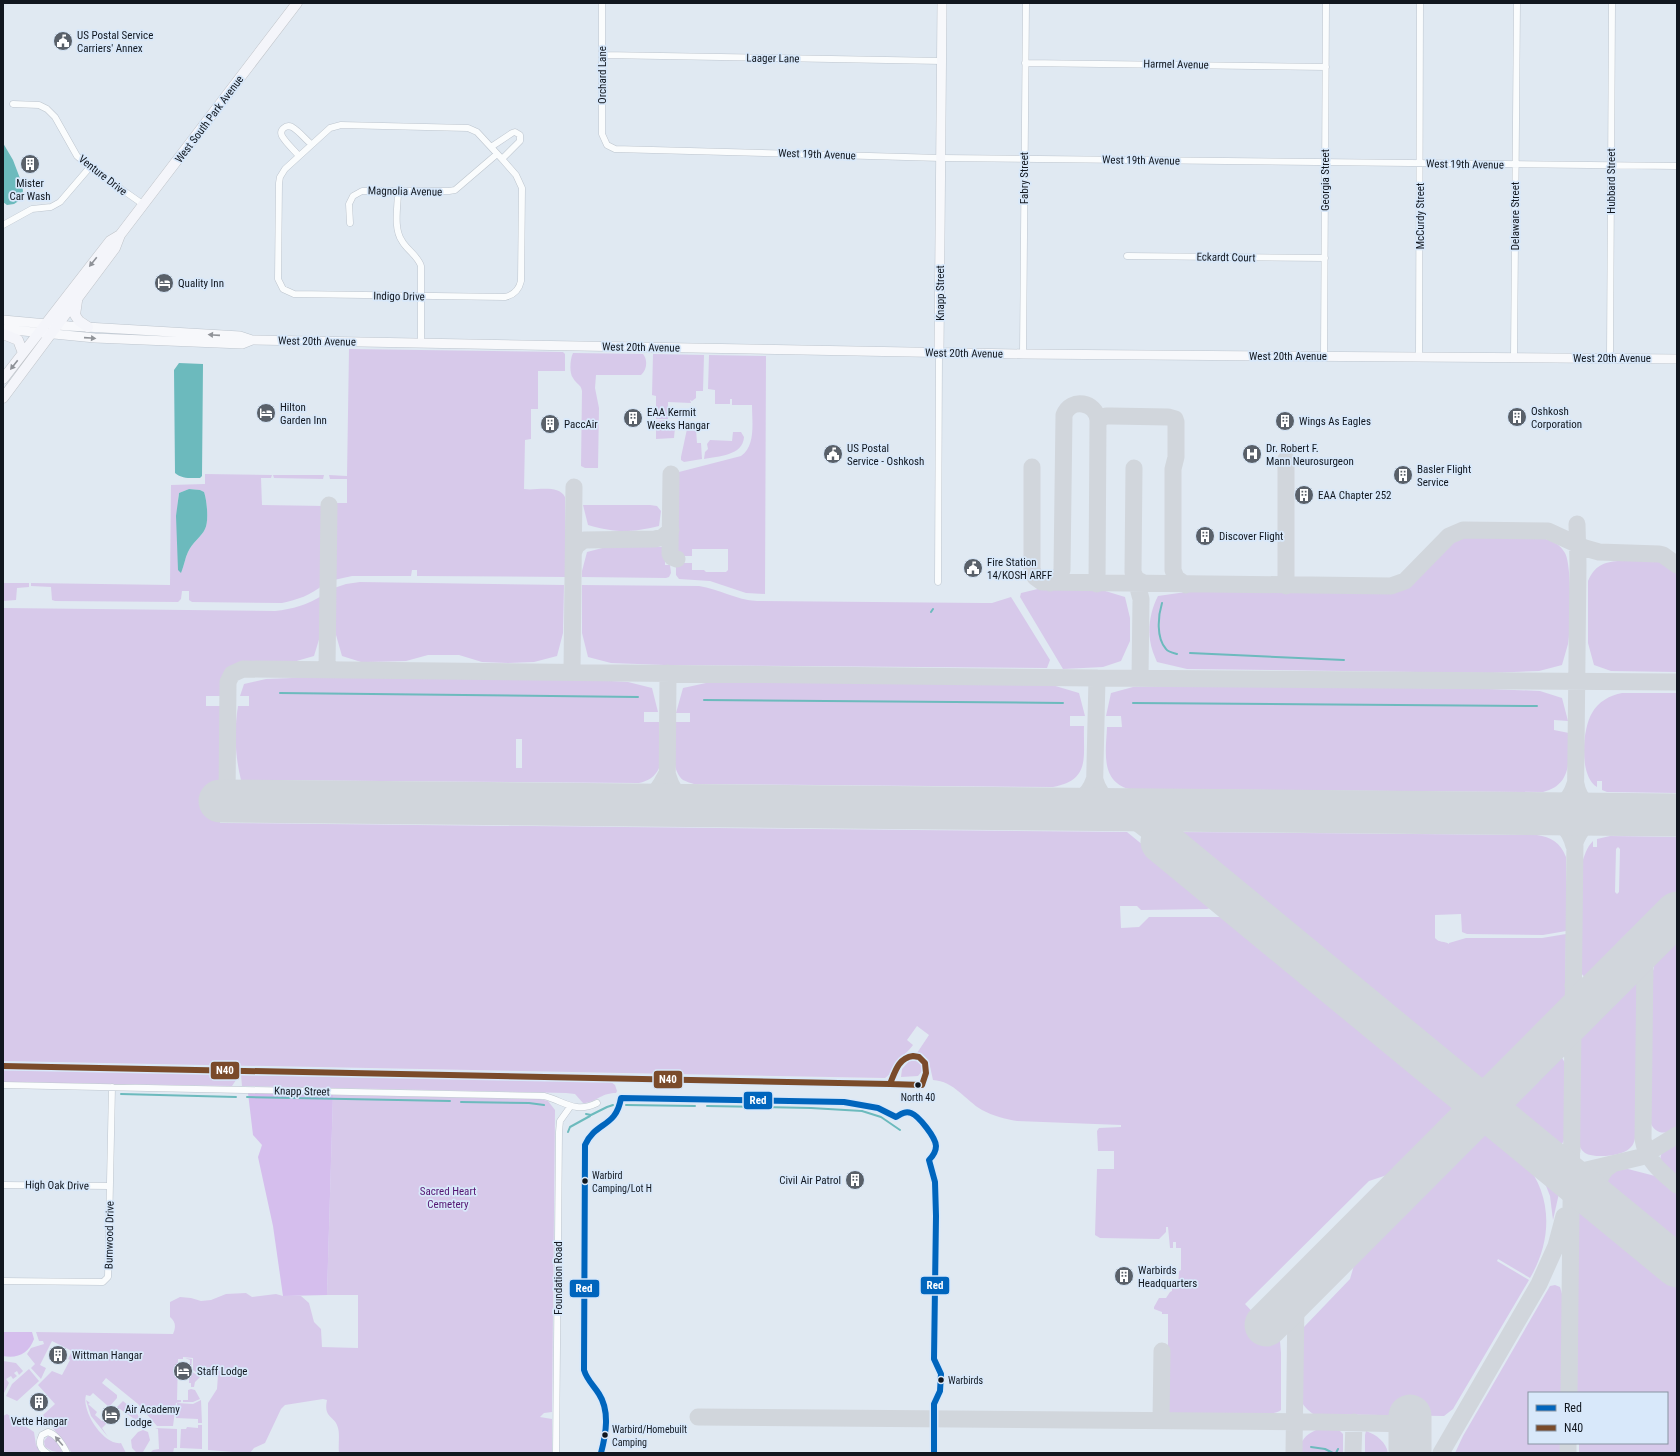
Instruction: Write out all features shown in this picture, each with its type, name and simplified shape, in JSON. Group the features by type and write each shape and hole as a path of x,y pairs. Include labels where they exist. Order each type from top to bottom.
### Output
{"main road":[{"name":"West South Park Avenue","path":"3,398 115,248 120,235 144,206 298,3"},
{"name":"Knapp Street","path":"939,352 942,3"},
{"name":"West South Park Avenue","path":"3,380 110,241 120,235"},
{"path":"78,299 75,315 79,321 88,327"},
{"name":"West 20th Avenue","path":"3,320 42,328 51,334 95,338 242,344 252,340"},
{"name":"West 20th Avenue","path":"3,329 42,328 58,325 240,336 252,340 1023,354 1677,359"},
{"path":"3,334 18,340 23,353"}],"street":[{"name":"Orchard Lane","path":"602,3 602,134 607,145"},
{"name":"Fabry Street","path":"1023,354 1026,3"},
{"name":"Georgia Street","path":"1324,356 1326,3"},
{"name":"McCurdy Street","path":"1419,357 1420,3"},
{"name":"Delaware Street","path":"1514,357 1517,3"},
{"name":"Hubbard Street","path":"1610,358 1612,3"},
{"name":"Laager Lane","path":"603,55 942,61"},
{"name":"Harmel Avenue","path":"1025,62 1326,67"},
{"name":"Venture Drive","path":"13,104 39,105 48,109 55,117 77,156 144,206"},
{"name":"Indigo Drive","path":"341,125 468,128 477,132 516,175 522,188 520,286 513,294 504,297 294,294 282,288 278,279 279,183 283,172 311,144 330,128 341,125"},
{"path":"299,156 282,136 282,130 284,128 287,126 293,127 311,144"},
{"path":"491,148 512,133 515,132 520,135 520,141 502,159"},
{"name":"West 19th Avenue","path":"607,145 615,149 941,158 1677,166"},
{"name":"Magnolia Avenue","path":"350,223 349,204 357,192 366,190 455,190 497,154"},
{"path":"3,225 32,209 51,207 60,202 90,167"},
{"path":"398,191 398,234 401,241 420,262 422,296 421,343"},
{"name":"Eckardt Court","path":"1127,256 1325,258"},
{"name":"Knapp Street","path":"938,582 939,352"},
{"name":"Knapp Street","path":"3,1085 544,1096 570,1107 586,1108 597,1103"},
{"name":"Burnwood Drive","path":"3,1281 102,1282 106,1280 108,1274 112,1087"},
{"name":"Foundation Road","path":"556,1453 559,1132 560,1121 570,1107"},
{"name":"High Oak Drive","path":"3,1185 110,1186"},
{"path":"47,1453 43,1450 40,1443 42,1435 48,1432 58,1440 67,1453"}],"green space":[{"path":"349,349 563,352 565,354 565,371 538,371 538,409 531,409 531,439 525,440 524,489 552,489 562,493 565,497 566,577 417,576 417,570 412,570 411,576 352,576 334,580 334,503 347,503 347,479 330,479 329,475 347,476"},
{"path":"573,353 643,354 646,359 646,368 641,375 596,375 595,388 599,408 598,468 585,468 581,466 582,391 581,387 574,380 570,369"},
{"path":"653,354 704,355 703,391 696,391 696,398 692,401 690,400 691,403 668,402 668,419 656,419 656,396 652,395"},
{"path":"709,355 766,356 765,594 746,593 710,581 679,579 676,575 676,565 679,563 692,563 692,570 704,570 706,572 726,572 728,570 728,549 692,549 692,556 679,556 676,553 679,472 741,456 746,452 751,440 752,405 732,405 732,399 730,399 730,404 715,404 715,390 708,389"},
{"path":"668,420 675,427 674,438 656,439 656,421"},
{"path":"689,427 696,429 697,443 701,443 702,459 684,462 681,460 681,457 687,429"},
{"path":"733,432 741,432 744,437 743,443 735,452 723,456 704,459 705,452 708,449 707,444 710,440 732,441"},
{"path":"205,474 272,475 271,478 261,478 262,505 325,506 323,585 304,597 282,603 192,602 189,600 189,591 182,591 181,599 178,602 55,601 52,600 51,587 31,586 31,583 170,585 171,485 205,484","holes":["189,489 204,492 206,500 206,526 204,532 187,554 181,572 179,563 177,525 178,497 179,493"]},
{"path":"273,475 324,475 323,479 274,478"},
{"path":"583,505 657,506 661,511 659,526 640,530 615,531 588,525"},
{"path":"1463,538 1543,538 1556,543 1561,547 1567,560 1570,583 1569,636 1562,665 1539,671 1490,673 1187,669 1157,662 1151,646 1149,635 1152,612 1158,596 1207,589 1393,591 1405,586 1447,544 1453,540"},
{"path":"610,546 665,547 665,565 670,565 671,573 669,577 666,578 582,577 587,552"},
{"path":"1659,561 1677,574 1677,672 1611,671 1594,665 1588,643 1588,581 1596,568 1608,562"},
{"path":"360,582 564,585 563,633 557,656 534,662 508,663 482,662 459,655 428,655 406,661 368,662 361,662 342,656 336,635 334,588"},
{"path":"3,583 29,583 29,587 17,588 16,600 3,601"},
{"path":"582,585 699,586 714,589 742,599 757,601 992,603 1011,597 1050,660 1047,668 664,665 611,663 588,657 582,633"},
{"path":"1042,588 1102,590 1125,597 1130,618 1130,641 1121,661 1103,667 1063,669 1020,597 1021,593"},
{"path":"323,595 321,633 314,656 293,662 242,662 236,664 227,670 222,678 221,696 206,696 206,706 220,706 220,823 1127,832 1217,906 1207,909 1141,910 1137,906 1120,906 1121,928 1139,927 1149,917 1229,917 1450,1100 1454,1104 1454,1115 1396,1172 1369,1181 1245,1304 1280,1341 1281,1410 1274,1413 1245,1416 1168,1415 1168,1314 1162,1314 1162,1312 1154,1309 1154,1307 1159,1298 1166,1298 1172,1291 1172,1288 1178,1288 1179,1271 1181,1270 1181,1248 1176,1248 1176,1242 1173,1242 1173,1248 1170,1248 1168,1227 1166,1227 1166,1232 1159,1239 1100,1238 1095,1235 1097,1169 1114,1169 1114,1151 1098,1151 1097,1131 1099,1128 1121,1127 1121,1125 1017,1121 986,1112 976,1106 953,1087 940,1081 933,1080 929,1062 917,1053 929,1035 917,1026 907,1040 913,1045 899,1059 891,1072 885,1078 3,1061 3,608 275,611 300,606"},
{"path":"318,677 578,679 628,682 652,688 658,712 644,712 644,722 659,722 659,768 651,778 639,783 241,780 236,753 237,715 238,706 249,706 249,696 240,696 244,684 266,679","holes":["516,739 522,739 522,768 516,768"]},
{"path":"760,682 1052,685 1079,693 1085,716 1070,716 1070,726 1084,726 1084,757 1082,766 1074,779 1065,784 1053,787 694,784 683,780 676,769 674,753 675,722 690,722 690,713 676,713 683,688 706,683"},
{"path":"1185,685 1540,691 1562,698 1568,721 1554,720 1554,730 1569,733 1569,760 1564,777 1560,783 1543,792 1129,789 1120,785 1113,779 1109,772 1106,755 1107,727 1122,727 1121,716 1106,716 1111,693 1133,687"},
{"path":"1622,693 1677,693 1677,793 1607,792 1602,790 1602,781 1597,781 1597,787 1591,782 1587,773 1584,752 1584,741 1589,720 1592,713 1601,702 1613,695"},
{"path":"1174,832 1537,835 1547,837 1558,844 1566,857 1566,931 1543,935 1467,934 1462,932 1461,914 1435,915 1435,938 1438,941 1449,944 1466,938 1542,938 1566,934 1565,1004 1482,1088 1174,834"},
{"path":"1610,836 1677,837 1677,893 1594,975 1586,979 1581,973 1582,862 1587,849 1593,841 1593,847 1597,847 1597,839","holes":["1618,847 1620,849 1619,892 1617,894 1615,892 1616,849"]},
{"path":"1677,933 1677,1128 1665,1133 1654,1129 1650,1121 1652,978 1654,965 1660,953"},
{"path":"1631,979 1634,979 1638,984 1635,1140 1631,1147 1622,1153 1609,1156 1590,1155 1582,1151 1578,1142 1579,1043 1583,1028"},
{"path":"1555,1056 1561,1056 1565,1063 1564,1140 1562,1144 1556,1146 1551,1144 1516,1115 1511,1106 1512,1100"},
{"path":"909,1061 916,1061 921,1064 922,1071 918,1076 901,1077 902,1069"},
{"path":"3,1069 234,1075 236,1080 232,1086 3,1082"},
{"path":"241,1075 611,1082 615,1085 617,1091 616,1093 611,1093 587,1103 583,1103 575,1094 566,1093 242,1086"},
{"name":"Sacred Heart Cemetery","path":"333,1095 539,1099 548,1101 555,1110 552,1412 544,1413 540,1417 552,1419 552,1453 339,1453 339,1434 337,1424 328,1414 326,1406 327,1400 323,1399 285,1405 281,1409 265,1443 254,1448 250,1453 233,1453 208,1450 208,1403 217,1389 218,1375 202,1376 193,1370 193,1358 183,1357 183,1359 178,1359 177,1400 181,1400 181,1402 176,1403 173,1426 157,1426 138,1404 106,1378 102,1383 117,1395 117,1398 109,1407 93,1393 90,1396 86,1395 85,1402 87,1410 90,1418 101,1433 114,1442 121,1443 126,1453 72,1453 43,1415 55,1404 38,1385 52,1371 62,1375 70,1360 68,1359 72,1351 52,1341 40,1365 46,1368 41,1379 31,1368 35,1364 27,1354 31,1348 44,1344 43,1341 39,1341 36,1332 173,1334 175,1325 170,1317 170,1302 180,1297 201,1301 211,1300 226,1294 246,1293 252,1297 276,1294 283,1296 301,1296 309,1303 314,1322 321,1329 322,1347 358,1348 358,1295 327,1295"},
{"path":"1485,1131 1492,1133 1502,1140 1524,1162 1534,1176 1542,1192 1546,1209 1544,1244 1530,1278 1498,1259 1497,1261 1529,1280 1453,1409 1444,1416 1313,1414 1303,1404 1300,1394 1300,1353 1303,1328 1350,1279 1357,1255 1478,1133"},
{"path":"1677,1140 1677,1177 1665,1167 1660,1158 1664,1150"},
{"path":"1628,1169 1655,1176 1677,1192 1677,1247 1610,1192 1608,1181 1611,1174 1618,1170"},
{"path":"1541,1173 1560,1189 1553,1220 1550,1196"},
{"path":"1588,1211 1677,1284 1677,1453 1579,1453 1579,1444 1668,1444 1668,1392 1577,1392 1578,1213"},
{"path":"1555,1285 1560,1287 1562,1294 1562,1392 1528,1392 1528,1444 1561,1444 1561,1453 1455,1453 1463,1436 1550,1286"},
{"path":"185,1358 192,1359 191,1371 200,1377 195,1382 194,1387 191,1387 191,1383 189,1383 190,1360"},
{"path":"3,1361 16,1363 23,1371 19,1375 17,1371 14,1373 17,1376 13,1379 11,1376 6,1379 9,1383 3,1395"},
{"path":"29,1369 39,1381 17,1401 6,1396 12,1384"},
{"path":"188,1390 195,1390 200,1399 193,1402 183,1402 183,1400 188,1400"},
{"path":"86,1400 90,1403 88,1404 97,1412 95,1415 102,1421 105,1419 108,1422 102,1428 108,1437 91,1416"},
{"path":"201,1400 202,1423 198,1423 198,1419 176,1418 177,1403 193,1404"},
{"path":"123,1401 136,1412 142,1422 131,1427 133,1418 117,1407"},
{"path":"7,1414 34,1432 36,1445 41,1453 3,1453 3,1416"},
{"path":"198,1425 202,1425 202,1449 180,1448 181,1429 186,1429 187,1427 198,1428"},
{"path":"155,1428 177,1429 177,1448 174,1448 173,1453 150,1453 153,1450 159,1449 158,1429"},
{"path":"143,1430 148,1432 150,1440 143,1452 137,1453 132,1448 131,1440 138,1432"},
{"path":"1316,1430 1339,1430 1343,1434 1343,1453 1299,1453 1304,1439"},
{"path":"1366,1431 1380,1439 1385,1445 1388,1453 1365,1453"},
{"path":"48,1436 53,1438 61,1448 62,1453 52,1451 45,1447 44,1441"}],"shaded area":[{"path":"248,1093 333,1095 327,1295 283,1296 273,1226 258,1157 262,1145 253,1135"},
{"path":"3,1332 32,1332 34,1339 29,1348 22,1354 13,1357 3,1356"}],"water":[{"path":"3,143 13,160 23,191 20,200 14,204 7,205 3,202"},
{"path":"179,363 203,364 202,476 200,478 183,477 175,473 174,370"},
{"path":"189,489 204,492 207,505 207,521 204,532 188,552 181,573 178,570 176,516 179,493"}],"waterway":[{"path":"1162,603 1159,620 1159,633 1167,650 1177,654"},
{"path":"1190,653 1344,660"},
{"path":"280,693 638,697"},
{"path":"704,700 1063,703"},
{"path":"1133,703 1537,706"},
{"path":"121,1094 236,1097"},
{"path":"247,1097 450,1101"},
{"path":"461,1102 529,1103 544,1105"},
{"path":"586,1114 591,1115 613,1105"},
{"path":"626,1105 695,1106"},
{"path":"707,1106 811,1108 862,1111 881,1117 900,1130"},
{"path":"568,1132 570,1127 590,1116"},
{"path":"1311,1447 1325,1449 1333,1453"},
{"path":"1336,1453 1338,1449"}],"taxiway":[{"path":"1050,583 1058,578 1062,570 1064,415 1067,409 1072,406 1083,404 1093,409 1098,420 1097,584"},
{"path":"1098,420 1106,416 1168,417 1175,419 1176,457 1173,469 1173,570 1176,578 1186,585"},
{"path":"1286,459 1286,586"},
{"path":"1032,467 1032,569 1035,577 1042,582 1391,586 1405,581 1449,536 1463,530 1548,531 1585,548 1599,552 1659,554 1663,555 1677,565"},
{"path":"1134,468 1133,572 1136,579 1146,584"},
{"path":"671,474 670,554 672,557 677,559"},
{"path":"572,672 574,487"},
{"path":"327,669 329,505"},
{"path":"1569,1392 1578,564 1577,524"},
{"path":"574,551 576,546 584,540 655,539 663,537 671,530"},
{"path":"1137,584 1141,599 1140,678"},
{"path":"227,801 228,682 232,674 243,669 1097,678 1677,682"},
{"path":"667,805 668,673"},
{"path":"1094,809 1097,678"},
{"path":"615,805 646,800 656,791 666,775"},
{"path":"668,776 671,785 681,797 694,802 719,806"},
{"path":"1055,809 1079,800 1088,792 1094,780"},
{"path":"1095,780 1101,794 1111,802 1124,807 1139,809"},
{"path":"1575,784 1569,797 1561,805 1538,814 1551,818 1561,824 1569,833 1574,846 1579,834 1587,825 1597,818 1610,814"},
{"path":"1576,784 1580,796 1588,805 1598,811 1610,814"},
{"path":"1119,809 1162,842"},
{"path":"1655,935 1647,947 1645,955 1643,1139 1647,1153 1651,1160 1660,1171 1677,1185"},
{"path":"1613,977 1626,969 1634,967 1645,977"},
{"path":"1573,985 1582,995 1596,994"},
{"path":"1539,1051 1550,1044 1557,1042 1565,1044 1569,1047 1572,1054"},
{"path":"1570,1187 1578,1172 1641,1157 1677,1135"},
{"path":"1546,1158 1561,1156 1572,1146 1572,1151"},
{"path":"1537,1151 1562,1178 1570,1193"},
{"path":"1570,1215 1575,1205 1582,1200 1586,1199 1596,1201 1601,1204 1599,1198 1601,1176 1604,1171 1613,1164"},
{"path":"1441,1453 1539,1284 1556,1246 1564,1216"},
{"path":"1294,1453 1296,1301 1305,1286"},
{"path":"1161,1420 1162,1351"},
{"path":"698,1417 1410,1424"},
{"path":"1353,1453 1354,1422"},
{"path":"1568,1444 1568,1453"}],"runway":[{"path":"220,801 1677,815"},
{"path":"1162,842 1677,1266"},
{"path":"1266,1325 1677,913"},
{"path":"1410,1416 1410,1453"}],"transit line":[{"name":"N40","path":"913,1056 919,1057 925,1063 926,1073 922,1085 890,1084 900,1063 908,1057 913,1056"},
{"name":"N40","path":"3,1066 890,1084"},
{"name":"Red","path":"601,1453 606,1423 605,1408 599,1394 585,1374 584,1370 585,1145 590,1137 615,1115 621,1098 844,1102 878,1108 896,1117 909,1112 922,1123 930,1133 936,1146 934,1153 929,1160 935,1182 936,1216 934,1359 941,1374 940,1391 934,1404 934,1453"}],"place":[{"name":"US Postal Service Carriers' Annex","path":"63,41"},
{"name":"Mister Car Wash","path":"30,164"},
{"name":"Quality Inn","path":"164,283"},
{"name":"Hilton Garden Inn","path":"266,413"},
{"name":"Oshkosh Corporation","path":"1517,417"},
{"name":"EAA Kermit Weeks Hangar","path":"633,418"},
{"name":"Wings As Eagles","path":"1285,421"},
{"name":"PaccAir","path":"550,424"},
{"name":"US Postal Service - Oshkosh","path":"833,454"},
{"name":"Dr. Robert F. Mann Neurosurgeon","path":"1252,454"},
{"name":"Basler Flight Service","path":"1403,475"},
{"name":"EAA Chapter 252","path":"1304,495"},
{"name":"Discover Flight","path":"1205,536"},
{"name":"Fire Station 14/KOSH ARFF","path":"973,568"},
{"name":"North 40","path":"918,1085"},
{"name":"Civil Air Patrol","path":"855,1180"},
{"name":"Warbird Camping/Lot H","path":"585,1181"},
{"name":"Warbirds Headquarters","path":"1124,1276"},
{"name":"Wittman Hangar","path":"58,1355"},
{"name":"Staff Lodge","path":"183,1371"},
{"name":"Warbirds","path":"941,1380"},
{"name":"Vette Hangar","path":"39,1402"},
{"name":"Air Academy Lodge","path":"111,1415"},
{"name":"Warbird/Homebuilt Camping","path":"605,1435"}]}
